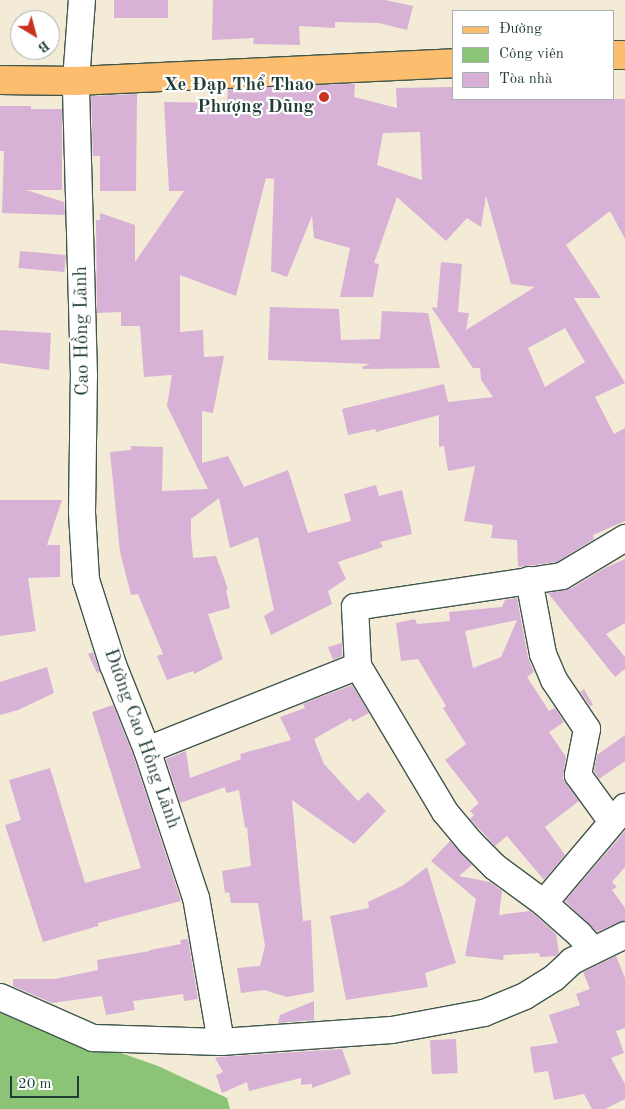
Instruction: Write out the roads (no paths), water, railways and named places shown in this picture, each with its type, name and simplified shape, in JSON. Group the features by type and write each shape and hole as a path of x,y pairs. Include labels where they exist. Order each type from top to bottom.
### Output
{"main road":[{"path":"0,80 76,81 452,63"}],"street":[{"name":"Cao Hồng Lãnh","path":"82,0 76,81 84,376 82,514 86,580"},
{"path":"593,950 579,934 544,903 495,867 470,842 445,812 358,666 354,607 562,576 625,538"},
{"name":"Đường Cao Hồng Lãnh","path":"86,580 113,665 147,750 196,898 221,1042"},
{"path":"528,580 543,654 554,680 587,729 578,775 619,815 544,903"},
{"path":"147,750 358,666"},
{"path":"0,997 93,1038 221,1042 392,1030 484,1013 525,996 554,978 572,961 625,935"}],"place":[{"name":"Xe Đạp Thể Thao Phượng Dũng","path":"324,97"}]}
